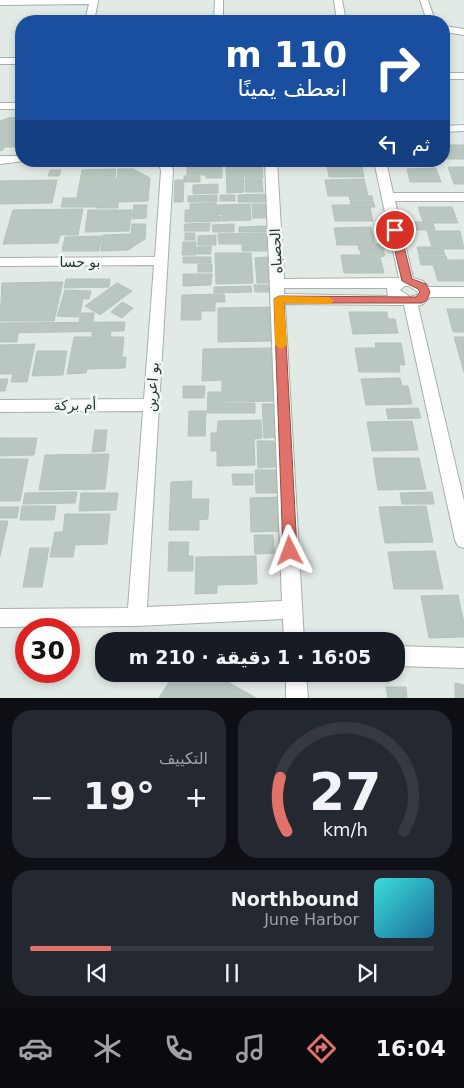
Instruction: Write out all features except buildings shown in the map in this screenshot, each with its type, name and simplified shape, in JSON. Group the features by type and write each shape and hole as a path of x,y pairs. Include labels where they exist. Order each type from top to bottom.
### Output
{"street":[{"path":"0,2 94,0 90,15"},
{"path":"219,0 219,15"},
{"path":"338,0 341,15"},
{"path":"424,0 429,15"},
{"path":"450,30 464,32"},
{"path":"0,61 15,61"},
{"path":"450,76 464,76"},
{"path":"0,106 15,106"},
{"path":"450,129 464,128"},
{"path":"0,160 15,159"},
{"name":"بو اعرين","path":"137,617 166,167"},
{"name":"الحصباه","path":"271,167 294,632"},
{"path":"381,167 401,282"},
{"path":"387,197 464,197"},
{"name":"بو حسا","path":"0,262 161,261"},
{"path":"401,282 393,290 395,296 406,301 457,480 464,540"},
{"path":"278,283 401,282 422,287 425,292"},
{"path":"425,292 464,292"},
{"path":"279,299 356,302 418,301 425,292"},
{"name":"أم بركة","path":"0,406 151,405"},
{"path":"0,618 137,617 293,609"},
{"path":"405,656 464,658"},
{"path":"296,682 297,698"}],"slow traffic":[{"path":"281,345 279,299 329,301"}],"route":[{"path":"290,551 279,299 356,302 418,301 425,292 416,282 408,281 395,230"}]}
